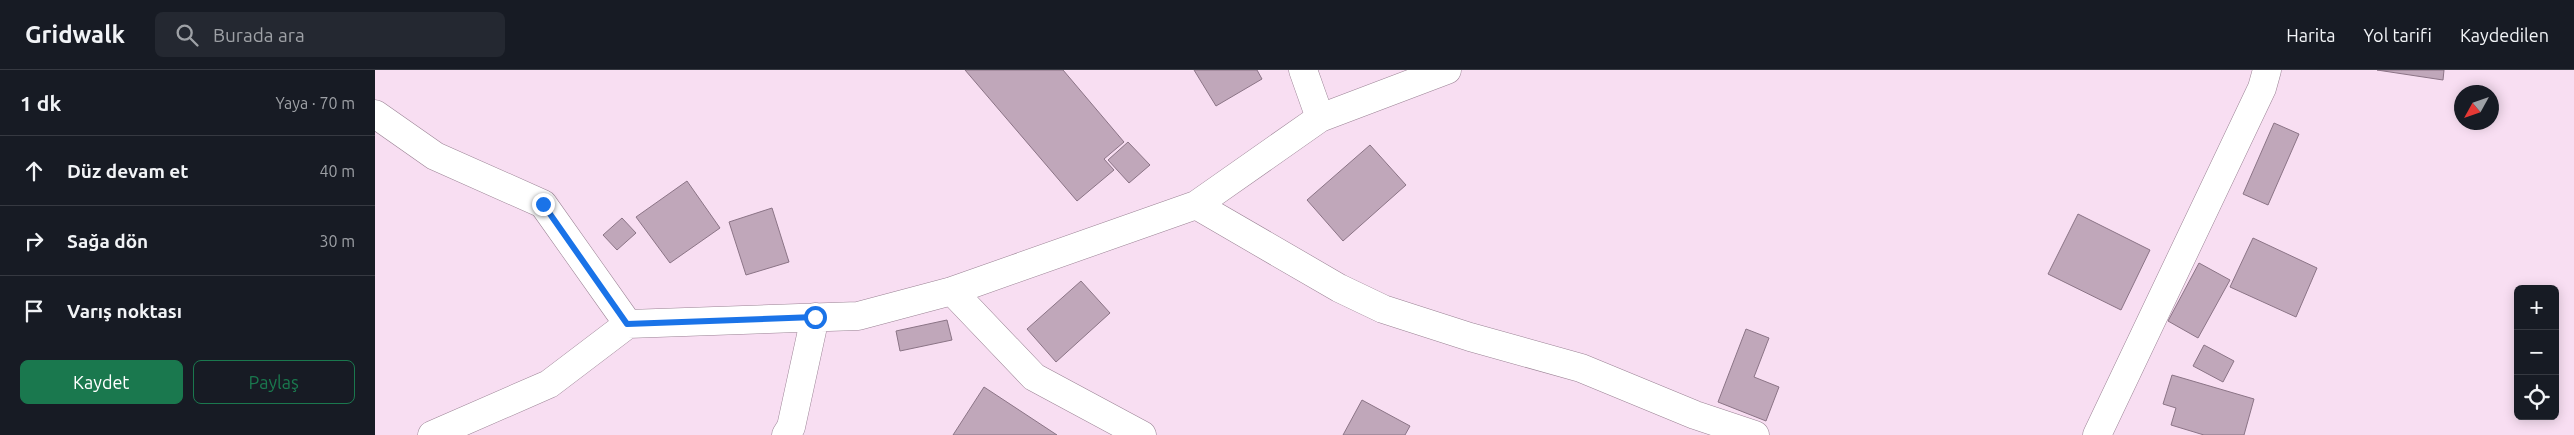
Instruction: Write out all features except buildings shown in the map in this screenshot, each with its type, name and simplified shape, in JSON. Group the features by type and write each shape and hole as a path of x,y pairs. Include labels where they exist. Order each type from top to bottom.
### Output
{"street":[{"path":"1303,70 1321,118"},
{"path":"432,435 549,384 627,324 858,316 952,291 1196,206 1321,118 1447,70"},
{"path":"2097,435 2258,97 2267,70"},
{"path":"375,114 435,156 543,204 627,324"},
{"path":"1196,206 1339,288 1383,309 1469,337 1581,368 1695,415 1755,435"},
{"path":"952,291 1034,377 1142,435"},
{"path":"786,435 791,427 815,317"}],"route":[{"path":"543,204 627,324 815,317"}]}
